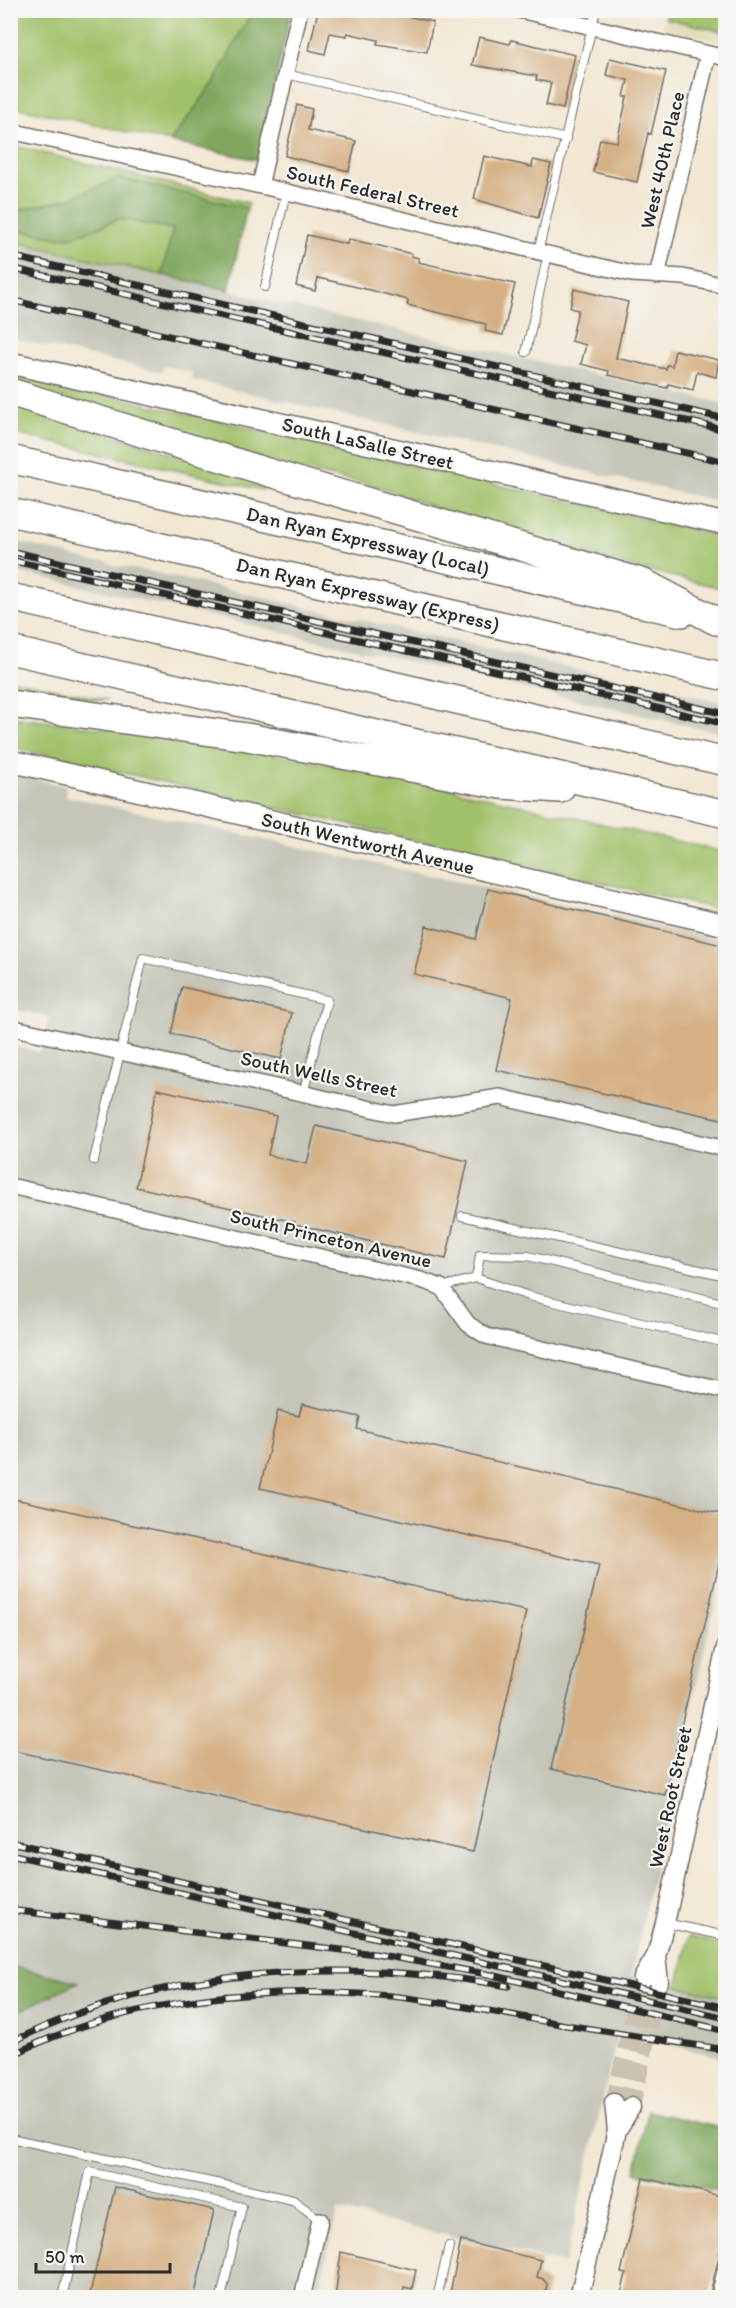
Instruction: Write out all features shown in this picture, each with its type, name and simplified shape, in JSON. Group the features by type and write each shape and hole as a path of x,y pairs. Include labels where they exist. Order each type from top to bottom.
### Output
{"highway":[{"path":"10,392 267,472 644,583 721,622"},
{"name":"Dan Ryan Expressway (Local)","path":"10,459 721,622"},
{"name":"Dan Ryan Expressway (Express)","path":"10,512 726,677"},
{"path":"10,597 726,762"},
{"path":"10,650 726,814"},
{"path":"10,704 247,737 501,785 639,794"}],"main road":[{"name":"South LaSalle Street","path":"10,363 726,524"},
{"name":"South Wentworth Avenue","path":"10,761 726,925"}],"street":[{"path":"260,186 300,10"},
{"path":"519,10 726,58"},
{"name":"West 40th Place","path":"657,276 708,54"},
{"name":"South Federal Street","path":"10,131 260,186 632,274 683,277 726,286"},
{"name":"South Wells Street","path":"10,1027 394,1114 500,1097 726,1149"},
{"name":"South Princeton Avenue","path":"10,1186 421,1280 441,1287 468,1323 486,1336 726,1391"},
{"name":"West Root Street","path":"651,1980 726,1647"},
{"path":"579,2298 623,2105"},
{"path":"302,2298 320,2220"}],"lane":[{"path":"526,352 566,139 596,10"},
{"path":"286,74 566,139"},
{"path":"265,287 286,192"},
{"path":"94,1160 143,958 327,1000 303,1094"},
{"path":"462,1216 726,1276"},
{"path":"476,1278 480,1255 528,1256 726,1304"},
{"path":"441,1287 476,1278 529,1296 726,1343"},
{"path":"665,1923 726,1936"},
{"path":"10,2138 293,2200 320,2220"},
{"path":"62,2298 90,2172 242,2207 221,2298"},
{"path":"437,2298 449,2246"},
{"path":"715,2298 726,2253"}],"shaded area":[{"path":"667,11 725,11 725,43 663,28"},
{"path":"247,208 229,290 725,404 725,503 192,380 193,373 164,366 162,372 11,338 11,212"},
{"path":"11,540 92,561 106,561 115,566 147,571 725,703 725,734 11,570"},
{"path":"11,774 66,786 65,796 725,940 725,1558 631,1975 725,1997 725,2058 618,2032 565,2263 338,2210 317,2297 11,2297 10,1180 13,1168 11,1167 11,1046 40,1052 49,1017 16,1010 16,1015 11,1014"}],"green space":[{"path":"11,11 252,11 213,84 170,142 11,106"},
{"path":"252,11 291,11 258,160 170,142 213,84"},
{"path":"667,11 725,11 725,32 665,18"},
{"path":"11,145 249,203 247,208 119,178 67,199 11,212"},
{"path":"119,178 247,208 229,290 162,275 173,229 119,219 76,236 60,238 11,228 11,212 67,199"},
{"path":"119,219 173,229 162,275 11,241 10,228 24,232 95,229"},
{"path":"10,373 725,537 725,589 572,552 449,513 378,486 294,469 11,382"},
{"path":"11,404 265,481 263,490 11,433"},
{"path":"10,679 107,700 65,699 11,691"},
{"path":"11,717 163,736 373,771 725,852 725,911 11,747"},
{"path":"689,1936 725,1945 725,1997 677,1986"},
{"path":"11,1966 78,1982 11,2015"},
{"path":"648,2111 725,2129 725,2193 635,2172"}],"building":[{"path":"318,10 380,10 433,22 427,52 377,44 378,40 347,33 347,36 330,33 325,54 309,50"},
{"path":"479,37 510,44 511,40 575,55 563,109 546,105 551,83 536,80 537,76 472,65"},
{"path":"610,58 666,71 637,182 593,172 600,139 617,142 627,97 624,97 628,80 606,75"},
{"path":"297,105 312,109 308,130 356,141 349,171 285,156"},
{"path":"484,156 532,167 533,160 551,164 538,218 474,199"},
{"path":"307,235 347,244 348,239 380,246 412,254 411,256 419,258 418,262 515,284 503,335 485,331 486,324 407,305 408,300 370,290 318,278 315,291 296,286"},
{"path":"574,289 628,302 616,358 666,369 667,365 672,366 675,350 719,360 716,377 697,372 693,390 668,384 667,388 608,375 609,371 581,364 586,345 571,341 578,310 570,308"},
{"path":"488,889 726,946 726,1120 496,1070 512,998 414,974 426,926 476,939"},
{"path":"182,987 292,1013 281,1059 171,1034"},
{"path":"157,1089 276,1116 268,1155 307,1164 316,1126 468,1161 446,1259 294,1224 295,1222 136,1187"},
{"path":"302,1404 360,1417 357,1429 726,1515 726,1534 665,1795 551,1769 599,1565 260,1488 278,1411 299,1416"},
{"path":"10,1498 526,1611 473,1852 10,1750"},
{"path":"643,2178 726,2197 726,2247 720,2252 709,2298 620,2298 626,2274 621,2273"},
{"path":"115,2187 214,2210 194,2298 89,2298"},
{"path":"461,2241 541,2260 537,2277 543,2279 547,2284 545,2298 449,2298"},
{"path":"341,2252 416,2270 412,2289 404,2287 403,2298 335,2298"}],"tunnel":[{"path":"614,2103 643,1978"},
{"path":"631,2107 659,1982"}],"railway":[{"path":"10,256 726,419"},
{"path":"10,268 726,430"},
{"path":"10,300 726,462"},
{"path":"10,551 726,714"},
{"path":"10,560 726,724"},
{"path":"10,1842 726,2008"},
{"path":"10,1854 726,2018"},
{"path":"10,1910 375,1954 492,1975 726,2031"},
{"path":"10,2043 68,2017 129,1997 191,1983 255,1975 318,1971 382,1972 446,1977 508,1986"},
{"path":"10,2056 55,2036 148,2009 196,2000 293,1993 390,1996 726,2050"}]}
